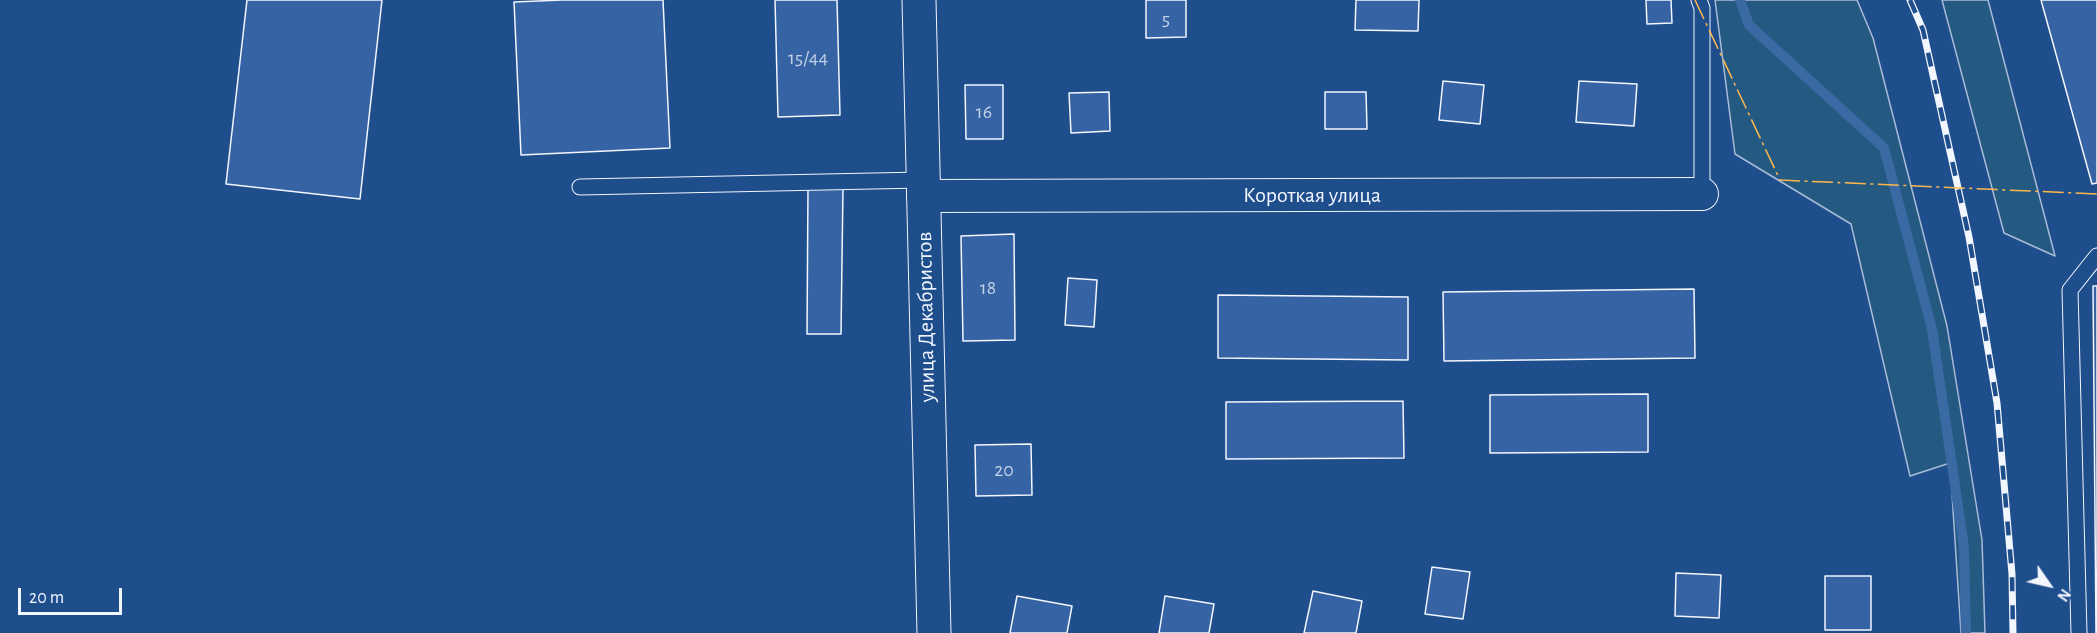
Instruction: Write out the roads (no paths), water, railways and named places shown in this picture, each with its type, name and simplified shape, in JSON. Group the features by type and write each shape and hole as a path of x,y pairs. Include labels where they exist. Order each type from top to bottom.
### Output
{"street":[{"name":"улица Декабристов","path":"919,0 934,633"},
{"name":"Короткая улица","path":"922,188 1702,194"}],"lane":[{"path":"1699,0 1702,8 1702,194"},
{"path":"580,187 922,188"},
{"path":"2079,633 2070,290 2097,256"}],"waterway":[{"path":"1740,0 1749,25 1884,148 1932,329 1964,547 1966,633"}],"railway":[{"path":"1910,0 1923,30 1969,237 1997,403 2012,574 2013,633"}]}
